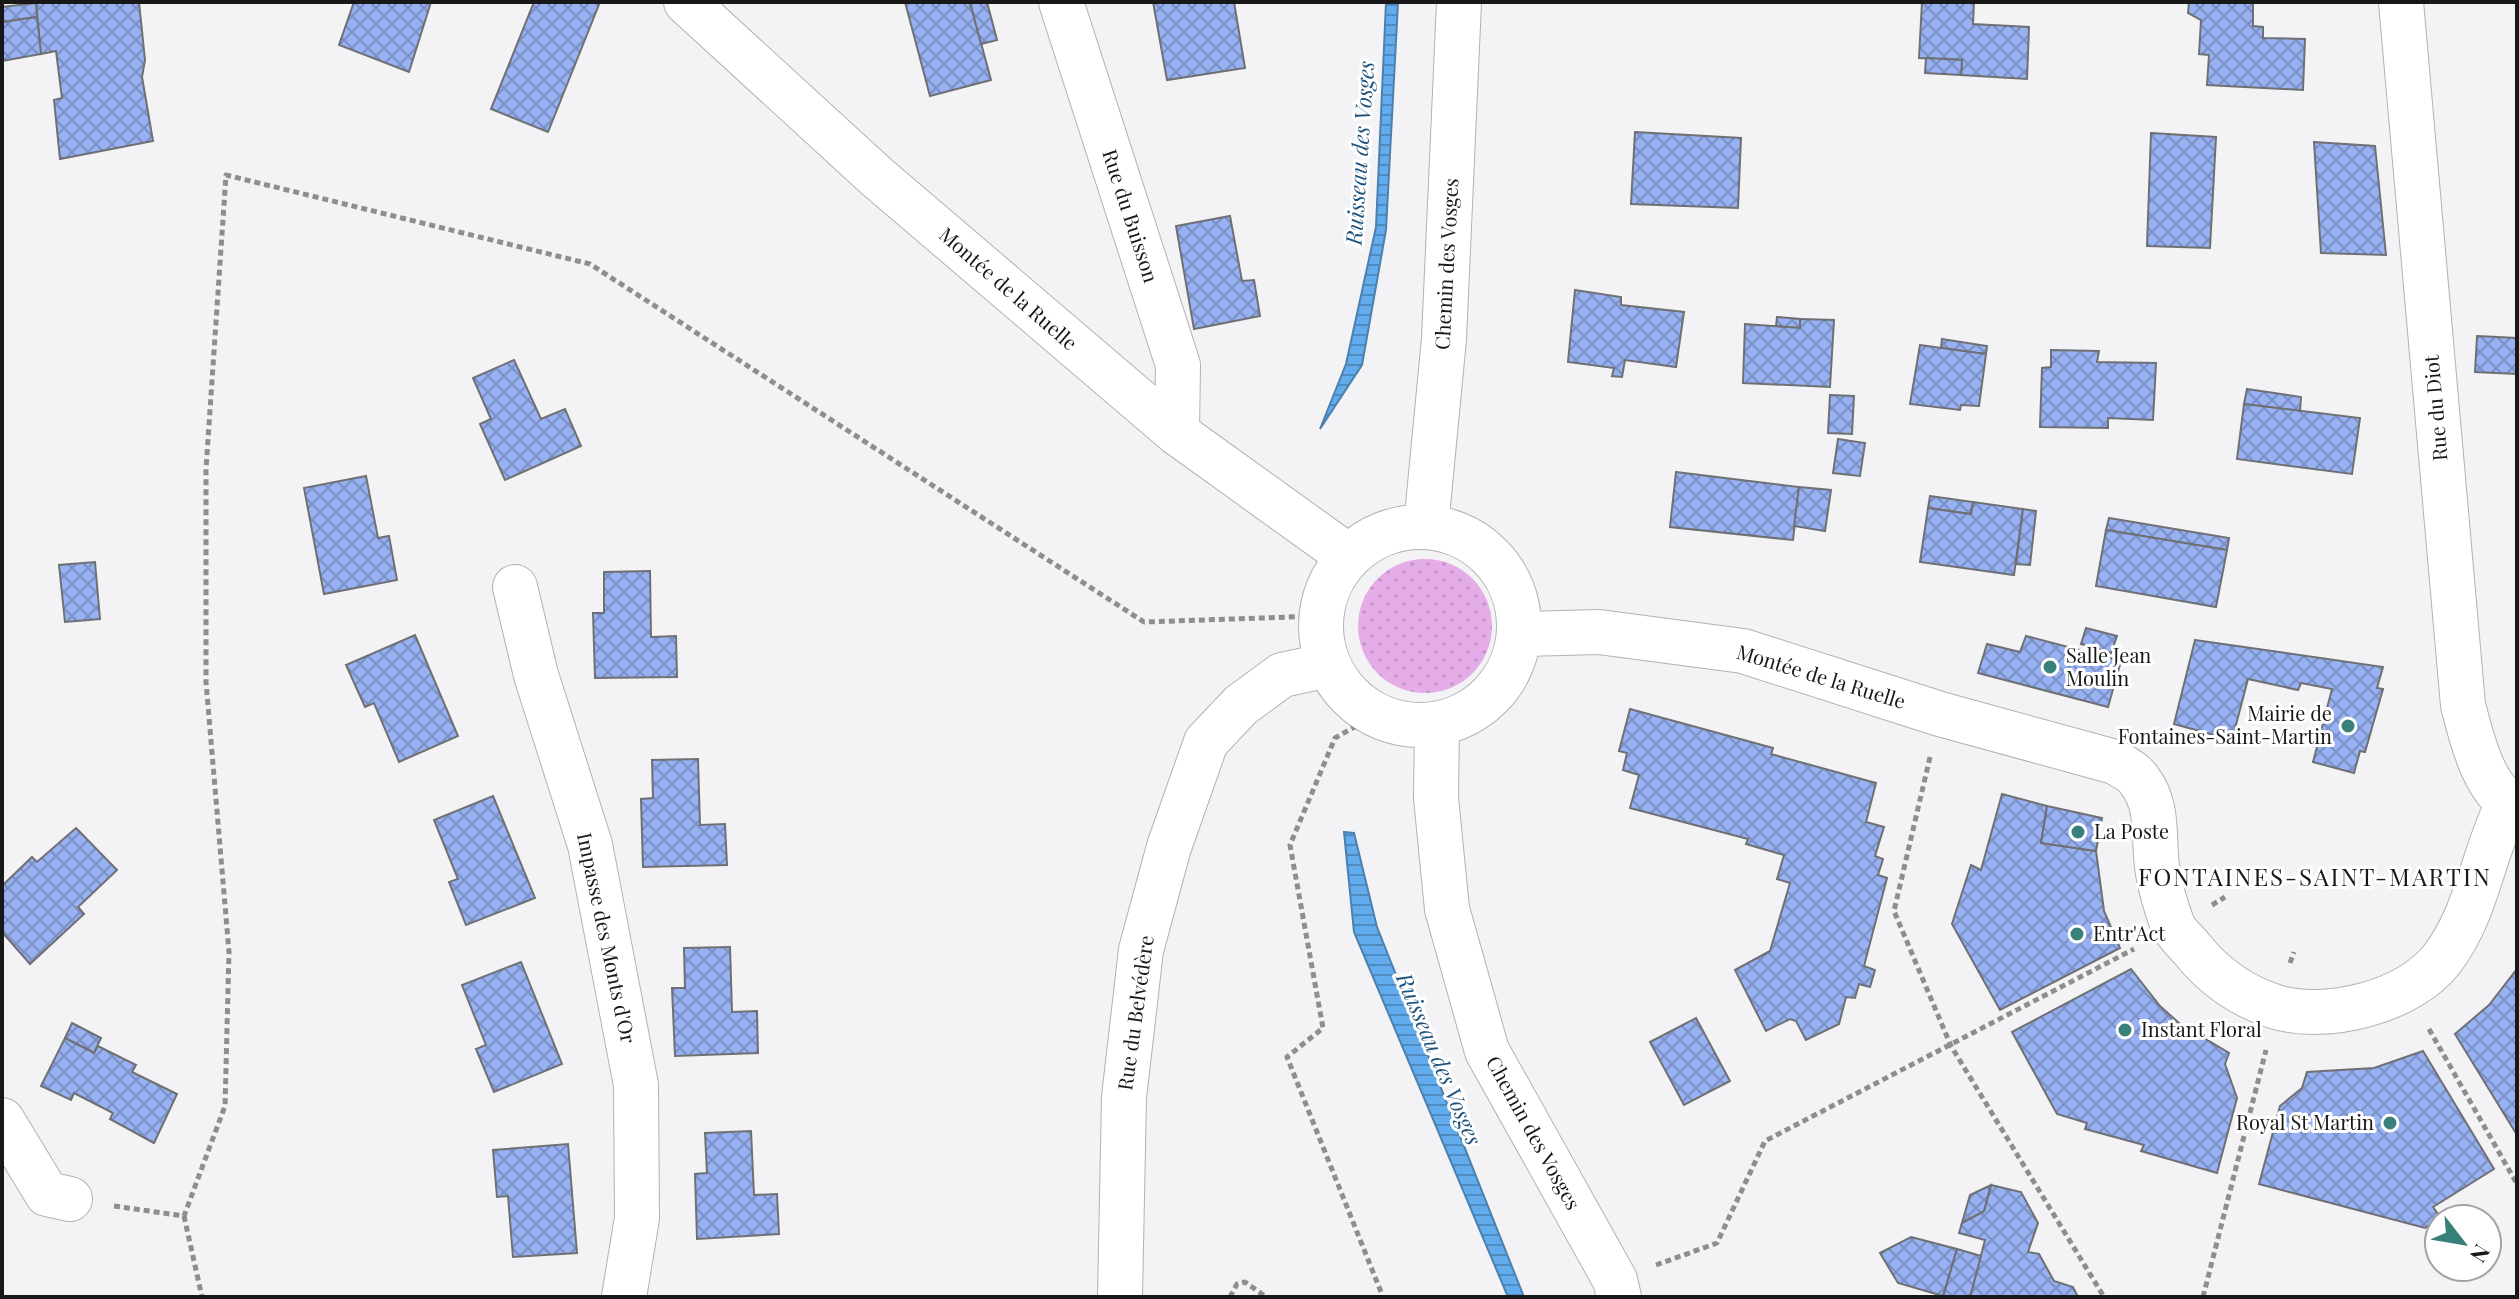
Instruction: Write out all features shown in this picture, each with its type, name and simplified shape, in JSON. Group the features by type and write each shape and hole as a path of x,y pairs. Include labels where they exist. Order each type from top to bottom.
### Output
{"street":[{"name":"Montée de la Ruelle","path":"686,2 877,177 1177,433 1348,556"},
{"name":"Rue du Buisson","path":"1061,2 1178,365 1177,433"},
{"name":"Chemin des Vosges","path":"1426,526 1444,339 1459,2"},
{"name":"Rue du Diot","path":"2401,2 2463,705 2476,759 2512,805"},
{"path":"1426,526 1457,533 1491,557 1505,573 1517,602 1520,634 1512,666 1494,693 1469,714 1437,725 1405,726 1374,716 1346,695 1328,665 1320,616 1329,584 1348,556 1371,539 1397,529 1426,526"},
{"name":"Impasse des Monts d'Or","path":"515,587 536,675 590,845 636,1085 637,1218 624,1297"},
{"name":"Montée de la Ruelle","path":"1520,634 1599,632 1743,651 1940,714 2115,762 2139,778 2154,811 2158,872 2174,928"},
{"name":"Rue du Belvédère","path":"1120,1297 1124,1097 1141,950 1169,847 1206,742 1241,705 1282,675 1328,665"},
{"name":"Chemin des Vosges","path":"1437,725 1436,798 1447,909 1487,1051 1617,1288"},
{"path":"2174,928 2205,966 2238,990 2277,1007 2327,1010 2361,1007 2407,989 2441,961 2470,914 2493,833 2512,805"},
{"path":"2,1120 47,1194 70,1199"}],"path":[{"path":"1940,714 1894,911 1951,1046 2104,1297"},
{"path":"1374,716 1335,738 1290,845 1323,1028 1287,1057 1383,1297"},
{"path":"1617,1288 1717,1243 1765,1141 2174,928 2225,897"},
{"path":"2203,1297 2277,1007 2294,952"},
{"path":"2407,989 2517,1184"},
{"path":"184,1216 202,1297"},
{"path":"1230,1297 1237,1284 1245,1282 1266,1297"}],"shaded area":[{"path":"1425,559 1451,564 1472,579 1487,600 1492,626 1487,652 1472,673 1451,688 1425,693 1399,688 1378,673 1363,652 1358,626 1363,600 1378,579 1399,564"}],"water":[{"path":"1386,2 1398,3 1386,230 1362,365 1320,429 1346,364 1376,227"},
{"path":"1344,832 1354,833 1377,927 1524,1297 1508,1297 1354,932"}],"building":[{"path":"36,2 139,2 145,60 142,77 153,141 60,159 54,100 62,98 56,51 41,54"},
{"path":"354,2 431,2 409,72 339,45"},
{"path":"534,2 600,2 548,132 491,109"},
{"path":"905,2 970,2 991,80 930,96"},
{"path":"970,2 987,2 997,40 981,44"},
{"path":"1153,2 1234,2 1245,68 1167,80"},
{"path":"1922,2 1974,2 1973,24 2029,27 2027,79 1961,75 1962,60 1919,58"},
{"path":"2189,2 2253,2 2253,26 2263,27 2263,38 2305,39 2303,90 2207,85 2209,55 2199,54 2201,20 2188,13"},
{"path":"36,3 37,17 2,22 2,7"},
{"path":"37,17 41,54 2,61 2,22"},
{"path":"1926,58 1962,60 1961,75 1925,73"},
{"path":"1635,132 1741,138 1738,208 1631,204"},
{"path":"2151,133 2216,137 2210,248 2147,246"},
{"path":"2314,142 2375,146 2386,255 2321,253"},
{"path":"1230,216 1242,281 1254,280 1260,316 1194,329 1176,226"},
{"path":"1575,290 1621,297 1621,305 1684,312 1676,367 1625,360 1622,377 1612,376 1614,368 1568,362"},
{"path":"1777,317 1800,319 1800,328 1776,326"},
{"path":"1800,319 1834,320 1830,387 1743,383 1745,324 1800,328"},
{"path":"2477,336 2517,338 2517,374 2475,372"},
{"path":"1942,339 1987,346 1986,354 1941,348"},
{"path":"1920,345 1986,354 1979,406 1961,405 1960,410 1910,404"},
{"path":"2051,350 2099,351 2097,362 2156,363 2153,420 2108,418 2108,428 2040,427 2042,368 2051,367"},
{"path":"514,360 541,419 565,409 581,446 505,480 480,424 491,419 473,378"},
{"path":"2247,389 2301,397 2300,411 2244,404"},
{"path":"1830,395 1854,396 1852,434 1828,433"},
{"path":"2244,404 2360,418 2352,474 2237,459"},
{"path":"1838,439 1865,443 1860,476 1833,473"},
{"path":"1676,472 1799,487 1793,540 1670,527"},
{"path":"366,476 378,538 389,536 397,580 324,594 304,488"},
{"path":"1799,487 1831,490 1825,531 1794,526"},
{"path":"1930,496 1973,502 1971,514 1928,508"},
{"path":"1973,502 2023,509 2014,575 1920,562 1928,508 1971,514"},
{"path":"2023,509 2036,511 2030,565 2016,564"},
{"path":"2109,518 2229,538 2227,550 2106,530"},
{"path":"2106,530 2227,550 2216,607 2096,586"},
{"path":"95,562 100,619 65,622 59,565"},
{"path":"650,571 651,637 676,636 677,677 595,678 593,613 604,613 604,572"},
{"path":"2086,628 2117,636 2111,653 2081,644"},
{"path":"415,635 458,736 399,762 374,703 365,707 346,665"},
{"name":"Salle Jean Moulin","path":"2026,636 2121,661 2108,707 1978,673 1987,644 2020,652"},
{"path":"2195,640 2383,667 2377,688 2383,689 2365,752 2360,751 2354,773 2313,762 2332,689 2301,683 2298,690 2248,679 2232,740 2174,724"},
{"path":"1630,709 1773,748 1771,754 1876,783 1866,822 1884,827 1875,856 1883,859 1878,875 1887,878 1864,966 1875,970 1870,987 1859,984 1855,998 1846,997 1839,1024 1806,1040 1796,1021 1790,1019 1766,1031 1735,970 1770,951 1790,883 1777,879 1784,855 1746,844 1748,839 1630,808 1639,775 1623,770 1627,753 1619,751"},
{"path":"698,759 700,825 725,824 727,865 643,867 641,799 653,798 652,760"},
{"path":"2002,794 2047,806 2041,843 2096,851 2104,911 2120,948 2000,1010 1952,924 1971,865 1981,870"},
{"path":"493,796 535,898 466,925 449,882 458,879 434,820"},
{"path":"2047,806 2102,818 2096,851 2041,843"},
{"path":"76,828 117,870 78,907 84,914 30,964 2,932 2,886 32,857 37,862"},
{"path":"730,947 732,1012 757,1011 758,1053 675,1056 672,988 685,988 684,948"},
{"path":"521,962 562,1064 494,1092 476,1049 486,1045 462,985"},
{"path":"2131,969 2160,1006 2179,1023 2229,1053 2225,1064 2237,1098 2217,1173 2141,1151 2144,1145 2085,1129 2087,1123 2057,1114 2012,1032"},
{"path":"2517,969 2517,1135 2455,1034 2489,1005"},
{"path":"1696,1018 1730,1081 1684,1105 1650,1042"},
{"path":"72,1023 101,1038 94,1053 65,1038"},
{"path":"65,1038 94,1053 98,1046 136,1065 132,1072 177,1094 154,1143 110,1119 113,1113 74,1093 71,1100 41,1086"},
{"path":"2423,1051 2494,1169 2439,1203 2423,1203 2423,1227 2259,1184 2280,1106 2302,1088 2307,1072 2374,1068"},
{"path":"751,1131 754,1195 777,1194 779,1234 697,1239 695,1174 707,1173 705,1133"},
{"path":"568,1144 577,1253 513,1257 508,1196 497,1197 493,1150"},
{"path":"1991,1185 2021,1192 2038,1223 2028,1252 2039,1254 2054,1281 2073,1287 2078,1297 1970,1297 1985,1240 1959,1233 1962,1223 1984,1211"},
{"path":"1991,1185 1984,1211 1962,1223 1970,1195"},
{"path":"1911,1237 1957,1249 1943,1296 1898,1283 1880,1253"},
{"path":"1957,1249 1981,1256 1970,1297 1943,1297"}],"place":[{"name":"Salle Jean Moulin","path":"2050,667"},
{"name":"Mairie de Fontaines-Saint-Martin","path":"2348,726"},
{"name":"La Poste","path":"2078,832"},
{"name":"Entr'Act","path":"2077,934"},
{"name":"Instant Floral","path":"2125,1030"},
{"name":"Royal St Martin","path":"2390,1123"}],"district":[{"name":"FONTAINES-SAINT-MARTIN","path":"2315,878"}],"water label":[{"name":"Ruisseau des Vosges","path":"1360,153"},
{"name":"Ruisseau des Vosges","path":"1439,1059"}]}
